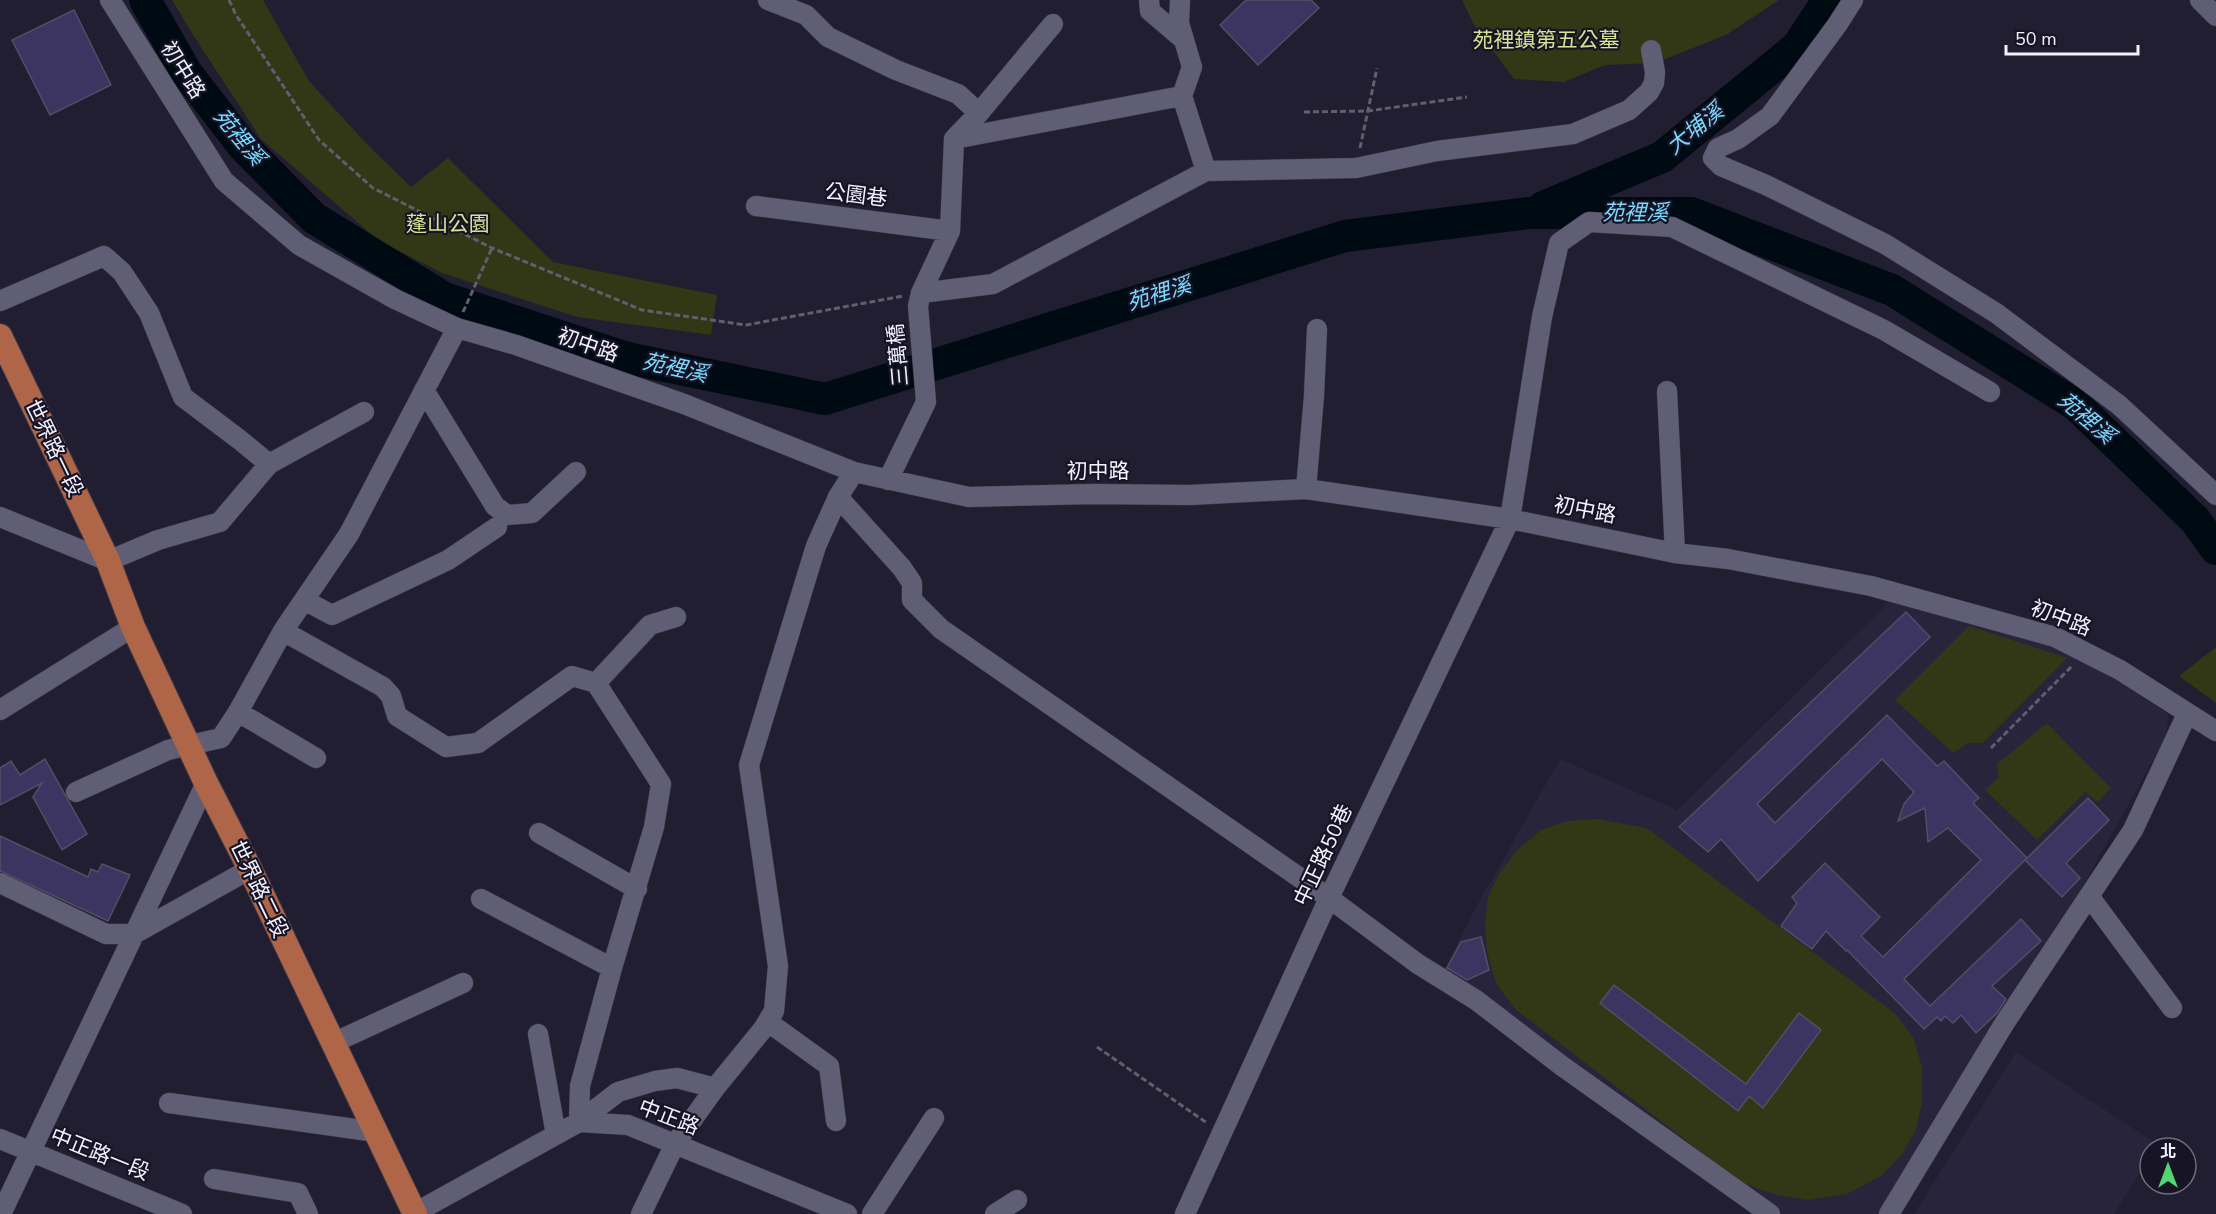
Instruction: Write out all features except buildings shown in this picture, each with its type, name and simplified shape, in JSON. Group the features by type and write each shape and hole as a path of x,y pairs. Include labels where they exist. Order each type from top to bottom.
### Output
{"main road":[{"name":"世界路一段","path":"0,336 108,561"},
{"name":"世界路二段","path":"108,561 133,627 206,783 250,869 414,1214"}],"street":[{"name":"初中路","path":"110,0 224,182 299,245 395,299 457,328 516,345 684,404 854,472 969,497 1094,494 1190,495 1306,489 1510,519 1675,553 1728,559 1871,586 2055,637 2120,670 2216,731"},
{"path":"768,0 806,15 828,37 896,69 958,94 979,113"},
{"path":"1149,0 1150,11 1184,40"},
{"path":"1180,0 1179,23 1192,67 1182,96 1206,171"},
{"path":"1853,0 1770,116 1738,139 1718,148 1713,158 1721,166 1766,185 1885,244 1996,314 2119,405 2216,495"},
{"path":"2200,0 2216,16"},
{"path":"919,299 950,231 954,140 1053,24"},
{"path":"919,299 993,284 1206,171 1356,168 1437,151 1573,134 1629,110 1648,92 1654,83 1652,50"},
{"path":"954,140 1182,96"},
{"name":"公園巷","path":"756,206 950,231"},
{"name":"中正路50巷","path":"1185,1214 1329,898 1510,519 1542,317 1559,243 1589,222 1672,227 1884,330 1990,393"},
{"path":"0,301 104,256 122,272 149,314 183,397 240,440 268,465"},
{"name":"三萬橋","path":"888,480 926,402 919,299"},
{"path":"76,792 168,750 221,738 238,712 282,631 350,534 457,328"},
{"path":"1306,489 1317,329"},
{"path":"424,390 495,506 507,515 532,513 576,472"},
{"path":"1666,391 1675,553"},
{"path":"0,517 108,561 158,540 220,522 268,465 364,412"},
{"path":"641,1214 675,1144 774,1011 778,966 748,765 816,546 838,497 854,472"},
{"path":"838,497 902,568 912,583 912,600 941,629 1329,898 1418,964 1476,1000 1562,1065 1770,1214"},
{"path":"304,600 332,615 448,560 498,527"},
{"path":"596,683 650,625 676,617"},
{"path":"0,710 133,627"},
{"path":"282,631 383,687 391,696 397,716 446,747 478,742 572,676 596,683 661,784 654,827 580,1086 579,1122"},
{"path":"238,712 316,758"},
{"path":"1889,1214 2004,1024 2133,830 2187,714"},
{"path":"1,1214 206,783"},
{"path":"539,833 637,890"},
{"path":"0,883 106,934 134,934 250,869"},
{"path":"2090,896 2172,1008"},
{"path":"481,899 612,968"},
{"path":"333,1043 462,983"},
{"path":"768,1022 829,1066 836,1121"},
{"path":"538,1034 556,1135"},
{"path":"414,1214 579,1122 618,1092 655,1081 678,1078 715,1088"},
{"path":"170,1102 376,1132"},
{"path":"872,1214 934,1118"},
{"name":"中正路","path":"579,1122 628,1125 847,1214"},
{"name":"中正路一段","path":"0,1139 182,1214"},
{"path":"214,1179 298,1193 308,1214"},
{"path":"995,1214 1017,1200"}],"path":[{"path":"229,0 236,15 319,140 373,188 492,248 642,310 746,326 919,299"},
{"path":"1356,168 1377,68"},
{"path":"1304,112 1368,111 1467,97"},
{"path":"457,328 492,248"},
{"path":"1991,747 2085,652"},
{"path":"1097,1047 1222,1133"}],"shaded area":[{"path":"1890,601 1979,622 2067,652 2102,670 2169,714 2166,737 2054,938 1879,1214 1779,1214 1443,971 1476,907 1560,759 1677,810"},
{"path":"2016,1052 2145,1136 2138,1136 2138,1175 2114,1214 1914,1214"}],"green space":[{"name":"蓬山公園","path":"172,0 263,0 309,81 365,142 411,187 448,158 553,262 717,295 711,335 577,317 442,273 378,240 261,139"},
{"name":"苑裡鎮第五公墓","path":"1462,0 1779,0 1726,35 1655,63 1605,65 1564,82 1514,79 1474,25"},
{"path":"1969,626 2067,658 1983,743 1968,743 1953,753 1895,700"},
{"path":"2216,647 2216,703 2179,676"},
{"path":"2047,723 2111,788 2098,802 2085,792 2037,840 1985,790 1999,777 1997,764"},
{"path":"1597,819 1647,828 1896,1014 1914,1039 1922,1067 1922,1102 1916,1130 1901,1156 1881,1176 1847,1194 1808,1200 1777,1195 1740,1182 1514,1008 1496,983 1487,953 1485,924 1488,896 1499,874 1517,850 1541,830 1567,821"}],"waterway":[{"name":"苑裡溪","path":"145,0 186,72 243,146 314,218 444,298 627,358 825,399 1345,236 1530,213 1691,213 1892,290 2076,405 2195,520 2216,549"},
{"name":"大埔溪","path":"1543,207 1662,157 1797,47 1828,0"}]}
